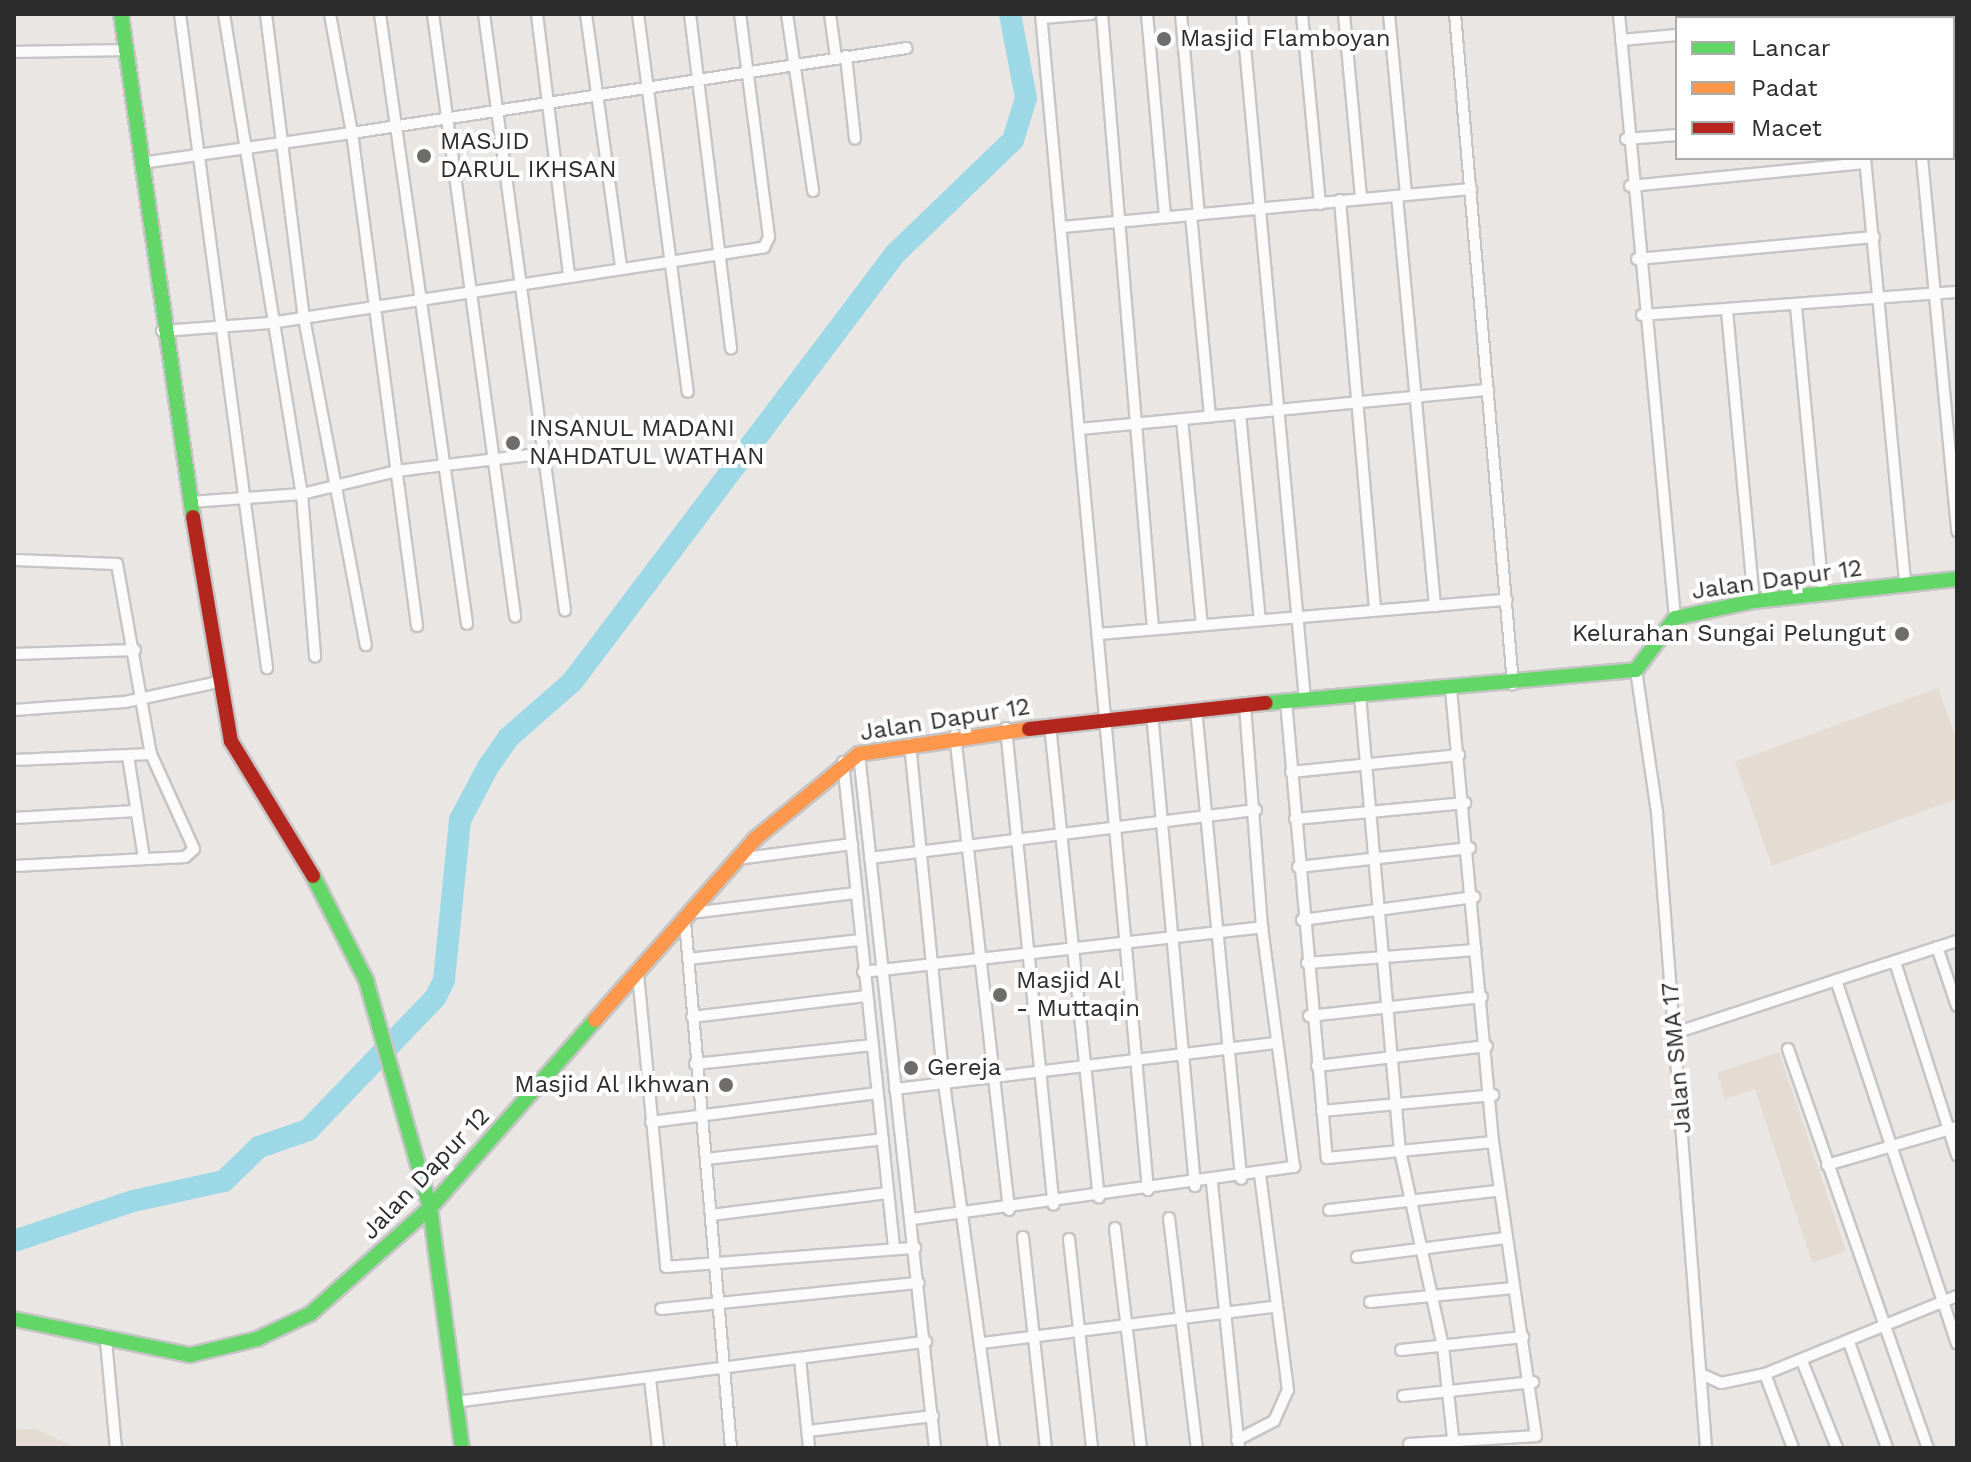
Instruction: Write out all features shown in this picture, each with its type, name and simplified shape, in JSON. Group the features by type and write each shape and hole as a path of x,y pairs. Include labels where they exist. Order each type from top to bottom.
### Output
{"street":[{"path":"121,14 162,331 218,682 247,776 338,917 366,980 430,1208 462,1448"},
{"path":"180,14 267,668"},
{"path":"224,14 270,323 302,494 315,656"},
{"path":"266,14 278,145 304,318 366,645"},
{"path":"330,14 352,133 371,306 417,626"},
{"path":"380,14 400,122 441,466 467,624"},
{"path":"433,14 515,616"},
{"path":"484,14 523,281 539,454 565,611"},
{"path":"537,14 569,274"},
{"path":"586,14 621,267"},
{"path":"638,14 688,392"},
{"path":"690,14 731,348"},
{"path":"162,331 223,322 270,323 523,281 759,248 769,237 740,14"},
{"path":"787,14 813,191"},
{"path":"830,14 855,139"},
{"path":"1091,14 1042,16 1148,1190"},
{"path":"1102,14 1121,222 1133,424 1153,629"},
{"path":"1147,14 1165,217"},
{"path":"1181,14 1210,416"},
{"path":"1242,14 1305,700"},
{"path":"1302,14 1320,204"},
{"path":"1344,14 1361,199"},
{"path":"1389,14 1416,397 1435,606"},
{"path":"1455,14 1513,686"},
{"path":"1619,14 1630,186 1675,618"},
{"path":"1621,40 1675,35"},
{"path":"1955,40 1957,61"},
{"path":"141,163 243,151 549,98 699,80 747,70 907,48"},
{"path":"14,52 126,50"},
{"path":"1626,139 1675,135"},
{"path":"1922,160 1952,433 1957,531"},
{"path":"1630,186 1865,161 1905,585"},
{"path":"1062,227 1471,189"},
{"path":"1340,200 1375,610"},
{"path":"1637,259 1874,237"},
{"path":"1642,315 1796,307 1957,292"},
{"path":"1796,307 1823,594"},
{"path":"1727,311 1754,601"},
{"path":"1080,429 1488,390"},
{"path":"1240,414 1260,620"},
{"path":"1182,419 1202,625"},
{"path":"190,502 302,494 396,471 539,454"},
{"path":"14,560 113,559 135,650 151,754 194,849 185,857 14,866"},
{"name":"Jalan Dapur 12","path":"14,1319 106,1341 190,1355 257,1339 354,1280 430,1208 737,859 843,761 859,754 955,735 1106,717 1360,695 1513,686 1636,670 1675,618 1754,601 1957,579"},
{"path":"1098,634 1507,600"},
{"path":"14,654 135,650"},
{"name":"Jalan SMA 17","path":"1636,670 1675,1033 1706,1448"},
{"path":"14,710 144,698 218,682"},
{"path":"1409,1444 1453,1444 1536,1436 1533,1382 1497,1191 1493,1095 1476,950 1470,848 1451,691"},
{"path":"1360,695 1379,910 1387,958 1400,1151 1443,1346 1445,1391 1453,1444"},
{"path":"1286,701 1309,1016 1327,1158 1493,1142"},
{"path":"912,1219 1054,1205 1195,1186 1294,1167 1262,927 1256,810 1245,705"},
{"path":"1196,709 1226,1049 1241,1179"},
{"path":"1152,713 1195,1186"},
{"path":"1050,725 1080,1068 1099,1197"},
{"path":"1006,728 1037,1071 1054,1205"},
{"path":"955,735 990,1078 1009,1210"},
{"path":"910,744 944,1083 994,1448"},
{"path":"14,760 151,754"},
{"path":"859,754 881,970 926,1342 935,1448"},
{"path":"1291,772 1459,755"},
{"path":"128,756 144,858"},
{"path":"843,761 859,940 894,1249"},
{"path":"1295,819 1465,803"},
{"path":"870,858 1256,810"},
{"path":"14,818 136,811"},
{"path":"737,859 852,844"},
{"path":"1298,867 1470,848"},
{"path":"731,1448 695,1064 688,917 857,893"},
{"path":"1302,920 1474,897"},
{"path":"863,972 1262,927"},
{"path":"688,959 859,940"},
{"path":"1675,1033 1957,941"},
{"path":"1937,947 1957,1006"},
{"path":"1307,963 1476,950"},
{"path":"1895,962 1952,1128 1957,1155"},
{"path":"638,974 660,1258 671,1269 915,1248"},
{"path":"1836,980 1941,1301 1954,1326 1957,1343"},
{"path":"692,1017 865,996"},
{"path":"1309,1016 1482,997"},
{"path":"895,1089 1276,1043"},
{"path":"695,1064 873,1045"},
{"path":"1317,1066 1487,1046"},
{"path":"1788,1049 1928,1448"},
{"path":"651,1122 700,1113 877,1093"},
{"path":"1322,1111 1493,1095"},
{"path":"1827,1165 1952,1128"},
{"path":"706,1159 883,1139"},
{"path":"1212,1183 1238,1444 1274,1421 1287,1399 1260,1175"},
{"path":"1329,1210 1497,1191"},
{"path":"711,1215 888,1193"},
{"path":"1169,1218 1197,1448"},
{"path":"1115,1228 1141,1448"},
{"path":"1023,1237 1046,1448"},
{"path":"1357,1257 1506,1238"},
{"path":"1069,1239 1092,1448"},
{"path":"661,1309 919,1283"},
{"path":"1370,1302 1513,1288"},
{"path":"1701,1374 1721,1383 1765,1374 1850,1345 1957,1296"},
{"path":"982,1343 1277,1306"},
{"path":"1401,1350 1523,1337"},
{"path":"106,1341 116,1448"},
{"path":"455,1402 926,1342"},
{"path":"1850,1345 1887,1448"},
{"path":"800,1359 809,1448"},
{"path":"1802,1361 1837,1448"},
{"path":"1765,1374 1793,1448"},
{"path":"650,1379 658,1448"},
{"path":"1403,1396 1533,1382"},
{"path":"808,1431 933,1416"}],"shaded area":[{"path":"1938,688 1957,742 1957,799 1772,866 1735,762"},
{"path":"1779,1052 1846,1251 1812,1263 1755,1089 1725,1099 1717,1073"},
{"path":"36,1429 76,1448 14,1448 14,1430"}],"waterway":[{"path":"14,1241 133,1201 224,1181 259,1147 308,1130 435,998 444,980 460,820 488,767 508,738 572,682 895,254 1013,140 1026,98 1010,14"}],"traffic: fast":[{"path":"121,14 193,517"},
{"path":"1266,703 1636,670 1675,618 1754,601 1957,579"},
{"path":"313,876 366,980 430,1208 462,1448"},
{"path":"14,1319 190,1355 257,1339 310,1314 430,1208 595,1020"}],"traffic: slow":[{"path":"595,1020 755,839 859,754 1029,729"}],"traffic: jam":[{"path":"193,517 231,741 313,876"},
{"path":"1029,729 1266,703"}],"place":[{"name":"Masjid Flamboyan","path":"1164,39"},
{"name":"MASJID DARUL IKHSAN","path":"424,156"},
{"name":"INSANUL MADANI NAHDATUL WATHAN","path":"513,443"},
{"name":"Kelurahan Sungai Pelungut","path":"1902,634"},
{"name":"Masjid Al - Muttaqin","path":"1000,995"},
{"name":"Gereja","path":"911,1068"},
{"name":"Masjid Al Ikhwan","path":"726,1085"}]}
